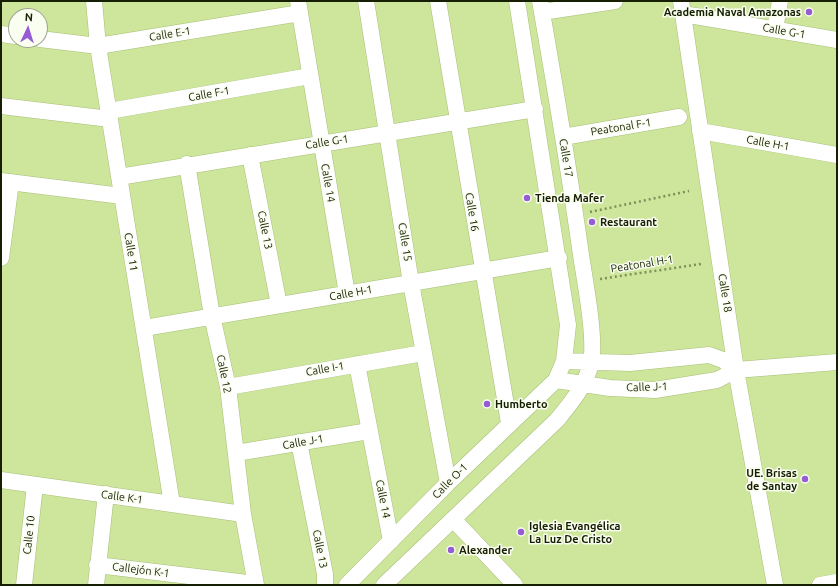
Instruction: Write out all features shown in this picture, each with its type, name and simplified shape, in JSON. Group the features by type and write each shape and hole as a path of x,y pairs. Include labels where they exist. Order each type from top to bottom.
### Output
{"street":[{"name":"Calle 11","path":"94,1 98,46 172,504"},
{"name":"Calle 15","path":"366,1 411,283 448,483"},
{"name":"Calle 16","path":"438,1 482,271 509,423"},
{"path":"517,1 559,258 568,325 564,362 556,380"},
{"path":"541,7 615,1"},
{"path":"774,29 780,1"},
{"name":"Calle E-1","path":"48,40 98,46 299,7"},
{"name":"Calle 14","path":"299,7 347,294"},
{"name":"Calle 17","path":"541,7 575,215 591,334 591,363 583,385"},
{"name":"Calle G-1","path":"682,7 774,29 837,40"},
{"name":"Calle 18","path":"682,7 736,370 774,585"},
{"name":"Calle F-1","path":"1,106 109,115 310,76"},
{"name":"Calle G-1","path":"119,177 187,164 534,109"},
{"name":"Peatonal F-1","path":"563,137 679,118"},
{"name":"Calle H-1","path":"700,130 837,155"},
{"name":"Calle 13","path":"250,155 279,305"},
{"name":"Calle 12","path":"187,164 212,316 228,387 243,514 256,584"},
{"path":"1,258 6,181 122,196"},
{"name":"Calle H-1","path":"144,328 559,258"},
{"name":"Calle I-1","path":"228,387 423,353"},
{"path":"564,362 630,363 708,355 723,360 736,370"},
{"name":"Calle J-1","path":"556,380 583,385 655,390 717,380 736,370 837,362"},
{"name":"Calle 14","path":"357,364 391,541"},
{"name":"Calle O-1","path":"346,585 509,423 556,380"},
{"path":"384,585 557,420 574,400 583,385"},
{"name":"Calle J-1","path":"236,453 369,431"},
{"name":"Calle 13","path":"299,442 326,585"},
{"name":"Calle K-1","path":"1,480 243,514"},
{"name":"Calle 10","path":"24,585 35,485"},
{"path":"96,585 106,494"},
{"path":"453,519 514,585"},
{"name":"Callejón K-1","path":"97,565 256,584"},
{"path":"820,585 837,582"}],"path":[{"path":"575,215 689,191"},
{"name":"Peatonal H-1","path":"585,281 701,264"}],"place":[{"name":"Academia Naval Amazonas","path":"809,12"},
{"name":"Tienda Mafer","path":"527,198"},
{"name":"Restaurant","path":"592,222"},
{"name":"Humberto","path":"487,404"},
{"name":"UE. Brisas de Santay","path":"805,479"},
{"name":"Iglesia Evangélica La Luz De Cristo","path":"521,532"},
{"name":"Alexander","path":"451,550"}]}
